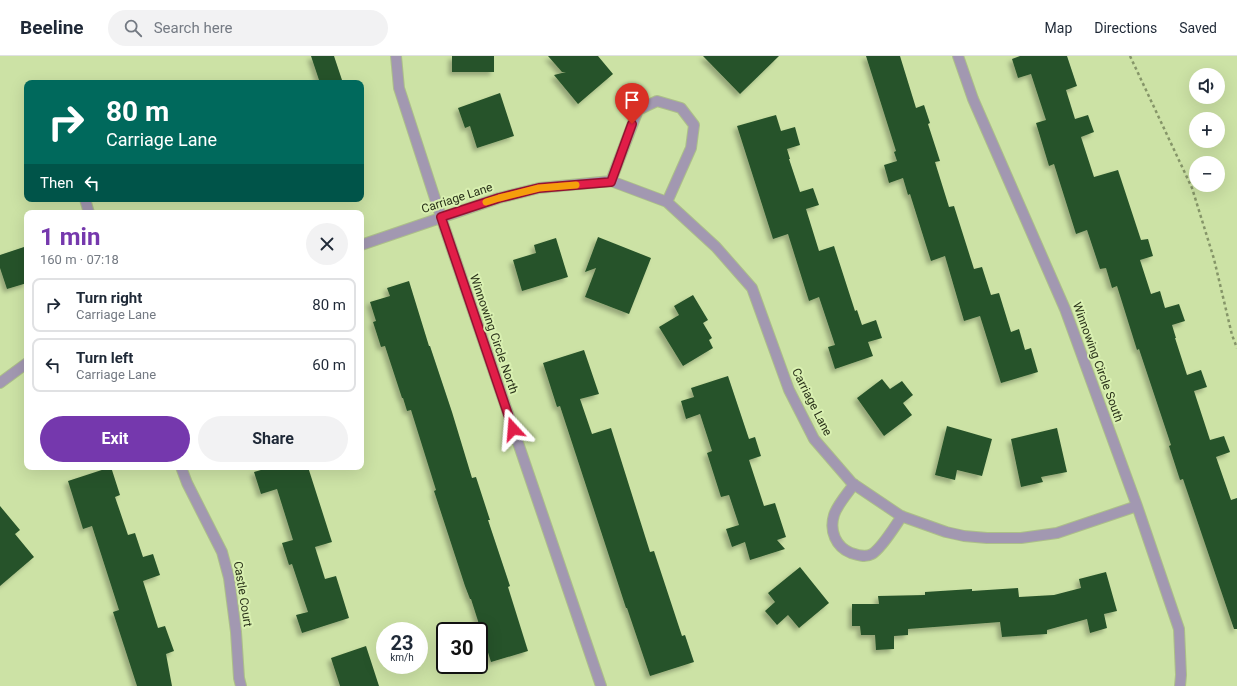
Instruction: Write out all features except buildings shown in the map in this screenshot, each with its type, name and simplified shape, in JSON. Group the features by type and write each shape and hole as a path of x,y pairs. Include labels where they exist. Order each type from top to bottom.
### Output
{"street":[{"name":"Winnowing Circle North","path":"396,56 399,88 441,217 601,686"},
{"name":"Winnowing Circle South","path":"958,56 973,99 1065,309 1137,506 1179,629 1182,675 1180,686"},
{"path":"611,182 638,110 657,101 681,108 694,125 691,148 667,202"},
{"name":"Carriage Lane","path":"364,244 499,198 539,188 611,182 667,202 716,247 752,288 789,390 814,439 854,484 902,516 946,532 964,536 1021,538 1057,533 1137,506"},
{"path":"0,382 24,365"},
{"name":"Castle Court","path":"182,470 187,483 222,552 230,585 241,686"},
{"path":"854,484 834,514 832,525 834,539 848,552 863,556 871,555 878,549 902,516"}],"path":[{"path":"1130,56 1192,188 1214,259 1232,335 1237,348"}],"slow traffic":[{"path":"486,202 539,188 576,185"}],"route":[{"path":"513,429 441,217 499,198 539,188 611,182 632,124"}]}
